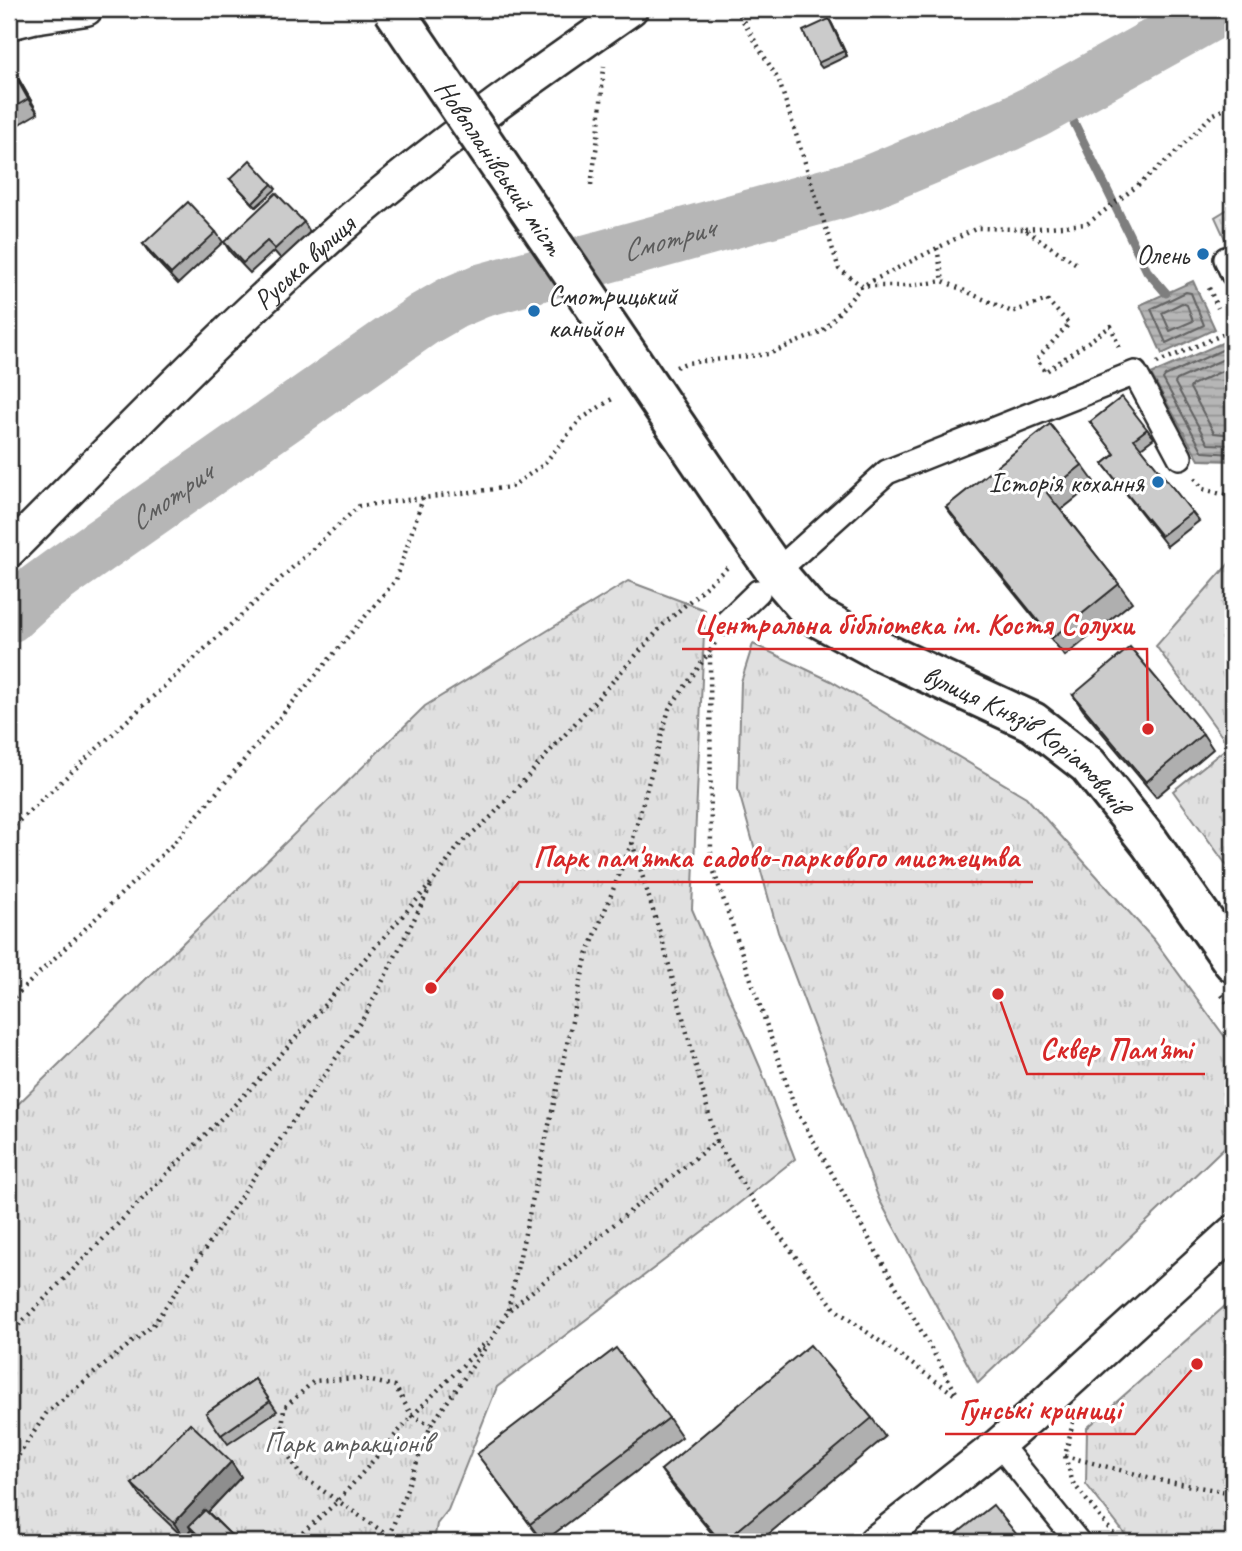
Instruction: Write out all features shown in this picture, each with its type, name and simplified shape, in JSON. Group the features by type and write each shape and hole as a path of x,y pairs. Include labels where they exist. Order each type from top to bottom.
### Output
{"main road":[{"name":"Новопланівський міст","path":"393,9 742,545"},
{"name":"вулиця Князів Коріатовичів","path":"742,545 767,582 812,614 880,650 1033,722 1087,765 1150,843 1225,975"}],"street":[{"path":"9,23 86,9"},
{"name":"Руська вулиця","path":"9,551 250,310 351,220 511,93 620,16"},
{"path":"726,623 887,472 1135,373 1180,457"},
{"path":"875,1542 999,1444 1233,1232"},
{"path":"999,1444 1079,1542"}],"path":[{"path":"736,9 779,80 839,269 862,286 909,286 943,281 1012,312 1047,300 1069,324 1037,359 1045,372 1111,326 1121,351 1135,373 1233,330"},
{"path":"591,185 598,137 601,85 620,16"},
{"path":"674,368 686,363 769,354 823,331 862,286 977,228 1024,229 1087,224 1154,171 1212,115 1233,105"},
{"path":"1024,229 1078,265"},
{"path":"937,248 943,281"},
{"path":"9,830 359,506 511,487 543,465 581,419 616,396"},
{"path":"1180,457 1203,489 1233,497"},
{"path":"9,1002 174,844 396,580 423,498"},
{"path":"9,1335 255,1084 435,879 460,844 492,816 664,624 703,590 742,545"},
{"path":"389,1536 431,1425 495,1334 508,1311 586,958 632,842 669,709 710,651 726,623"},
{"path":"632,842 663,943 716,1141 752,1199 836,1310 958,1396 795,1108 711,863 710,651"},
{"path":"9,1531 15,1461 27,1442 47,1412 153,1325 366,1014 435,879"},
{"path":"1225,975 1233,1011"},
{"path":"508,1311 716,1141"},
{"path":"292,1542 337,1502 412,1416 495,1334"},
{"path":"393,1542 389,1536 300,1475 281,1442 284,1408 314,1381 356,1378 395,1386 412,1416 431,1425"},
{"path":"1073,1422 1065,1456 1073,1483 1119,1542"},
{"path":"1065,1456 1163,1481 1233,1493"}],"green space":[{"path":"1233,206 1233,256 1215,217"},
{"path":"1233,559 1233,874 1173,791 1229,746 1156,646"},
{"name":"Парк атракціонів","path":"628,581 705,610 692,909 760,1067 795,1159 497,1387 448,1510 437,1524 435,1535 427,1542 9,1542 9,1113 425,706"},
{"path":"753,644 831,681 1026,797 1154,940 1233,1048 1233,1139 978,1383 879,1199 778,932 738,789 741,682"},
{"path":"1233,1299 1233,1542 1131,1542 1086,1484 1087,1428"}],"water":[{"path":"1193,281 1215,329 1162,354 1140,305"},
{"path":"1233,338 1233,461 1199,460 1151,374"}],"building":[{"path":"829,19 844,51 818,63 803,31"},
{"path":"9,65 28,99 9,110"},
{"path":"250,160 272,184 253,203 230,179"},
{"path":"276,193 304,222 275,249 267,241 243,263 224,242"},
{"path":"188,202 216,232 171,274 143,244"},
{"path":"1122,397 1147,429 1134,439 1192,512 1161,536 1103,464 1115,454 1090,422"},
{"path":"1050,424 1082,465 1047,493 1119,584 1052,638 946,507"},
{"path":"1130,647 1203,734 1146,782 1073,695"},
{"path":"810,1345 872,1418 721,1542 661,1470"},
{"path":"616,1348 669,1418 530,1524 477,1454"},
{"path":"255,1379 270,1401 221,1435 206,1413"},
{"path":"190,1423 231,1462 174,1523 132,1484"},
{"path":"993,1505 1021,1540 946,1542"},
{"path":"205,1510 232,1536 225,1542 205,1542 189,1526"}],"waterway":[{"name":"Смотрич","path":"9,616 64,571 424,319 452,303 480,291 870,182 1036,111 1220,9"},
{"path":"1061,96 1147,271 1166,293"}],"place":[{"name":"Олень","path":"1203,254"},
{"name":"Смотрицький каньйон","path":"534,311"},
{"name":"Історія кохання","path":"1158,482"},
{"name":"Центральна бібліотека ім. Костя Солухи","path":"1148,729"},
{"name":"Парк пам'ятка садово-паркового мистецтва","path":"431,988"},
{"name":"Сквер Пам'яті","path":"998,994"},
{"name":"Гунські криниці","path":"1197,1364"}]}
